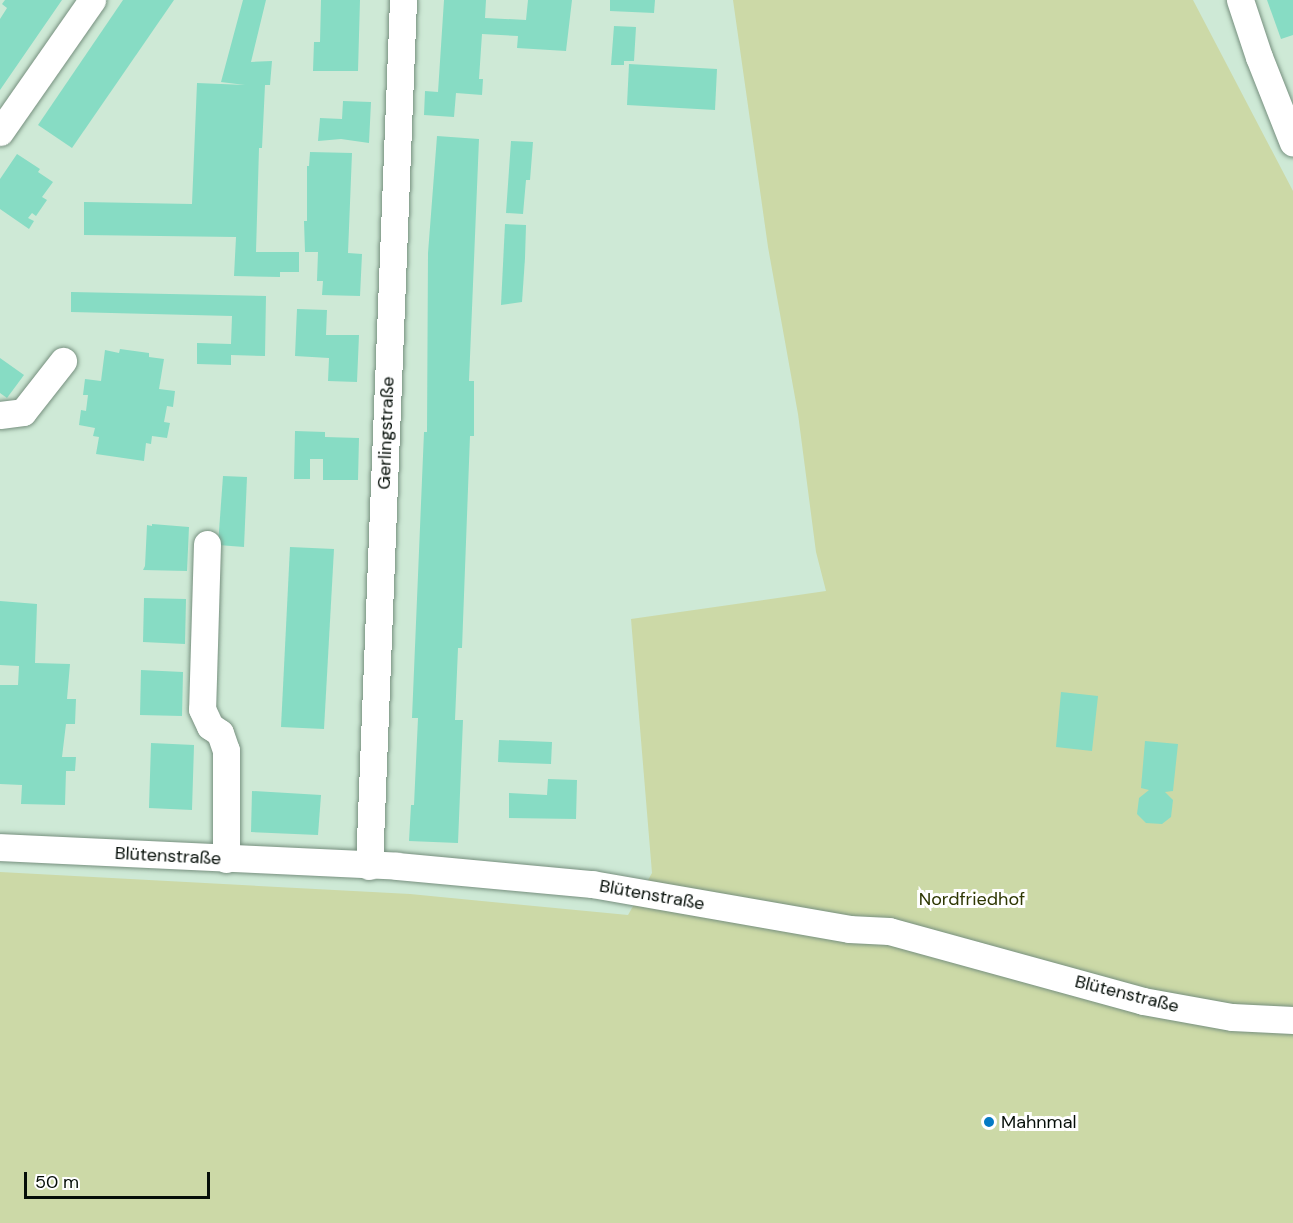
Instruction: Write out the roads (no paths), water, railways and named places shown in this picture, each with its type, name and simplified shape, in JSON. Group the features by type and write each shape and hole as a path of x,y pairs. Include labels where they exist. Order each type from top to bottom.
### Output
{"street":[{"path":"0,132 92,0"},
{"name":"Gerlingstraße","path":"369,866 403,0"},
{"path":"1240,0 1259,57 1293,143"},
{"path":"0,415 23,412 63,360"},
{"path":"207,544 202,709 210,726 220,734 226,750 226,859"},
{"name":"Blütenstraße","path":"0,847 397,866 592,884 849,929 889,931 1143,1001 1232,1017 1293,1020"}],"place":[{"name":"Mahnmal","path":"989,1122"}],"park label":[{"name":"Nordfriedhof","path":"972,899"}]}
